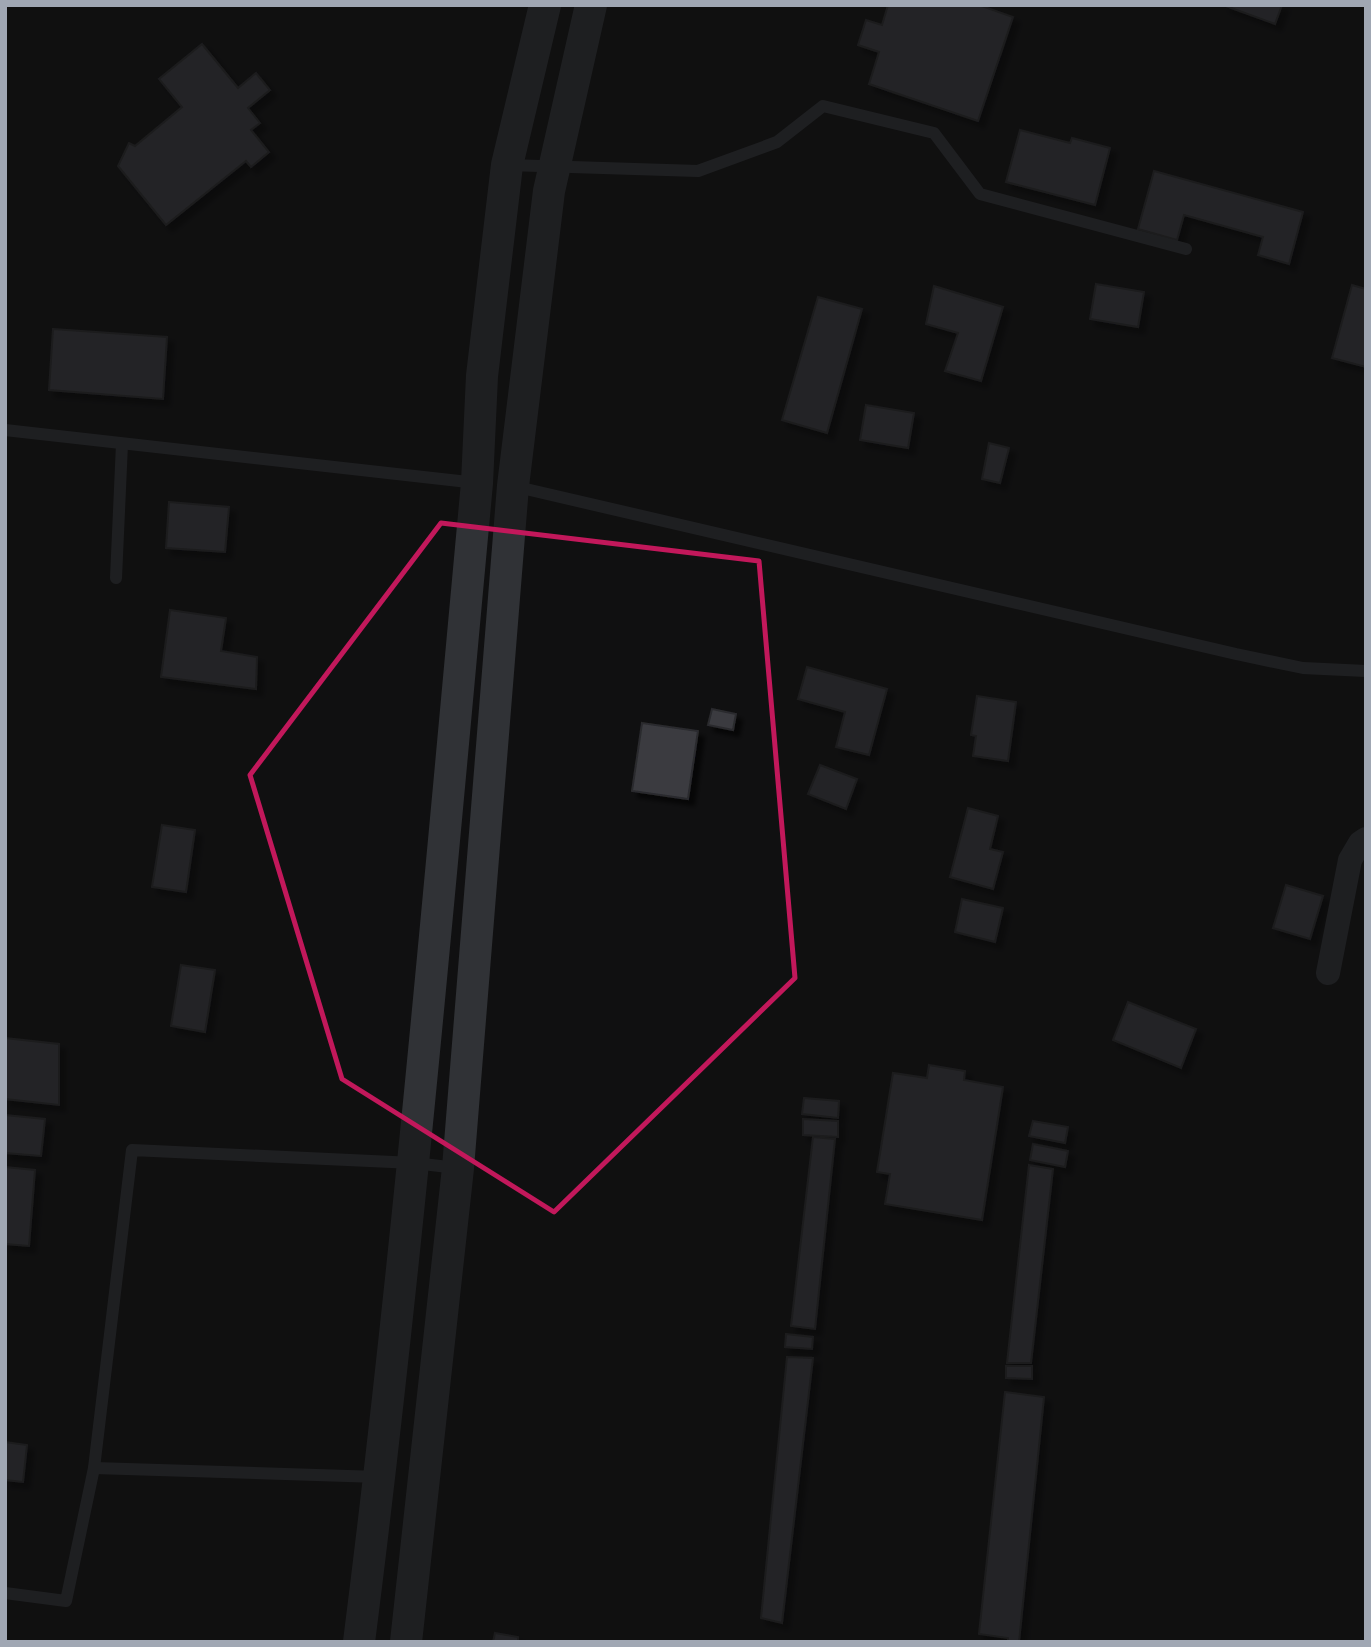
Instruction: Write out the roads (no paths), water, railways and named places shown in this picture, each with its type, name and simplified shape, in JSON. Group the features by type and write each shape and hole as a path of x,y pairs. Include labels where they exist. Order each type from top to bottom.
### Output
{"street":[{"path":"359,1642 414,1163 477,483 482,376 508,165 545,5"},
{"path":"407,1642 458,1168 513,486 549,191 591,5"},
{"path":"1328,974 1350,860 1360,843 1366,839"}],"lane":[{"path":"508,165 698,171 777,142 823,106 934,133 980,194 1186,249"},
{"path":"5,430 477,483"},
{"path":"116,578 122,444"},
{"path":"513,486 1236,654 1303,668 1366,671"},
{"path":"5,1593 66,1601 94,1468 132,1150 414,1163 458,1168"},
{"path":"94,1468 380,1477"}]}
